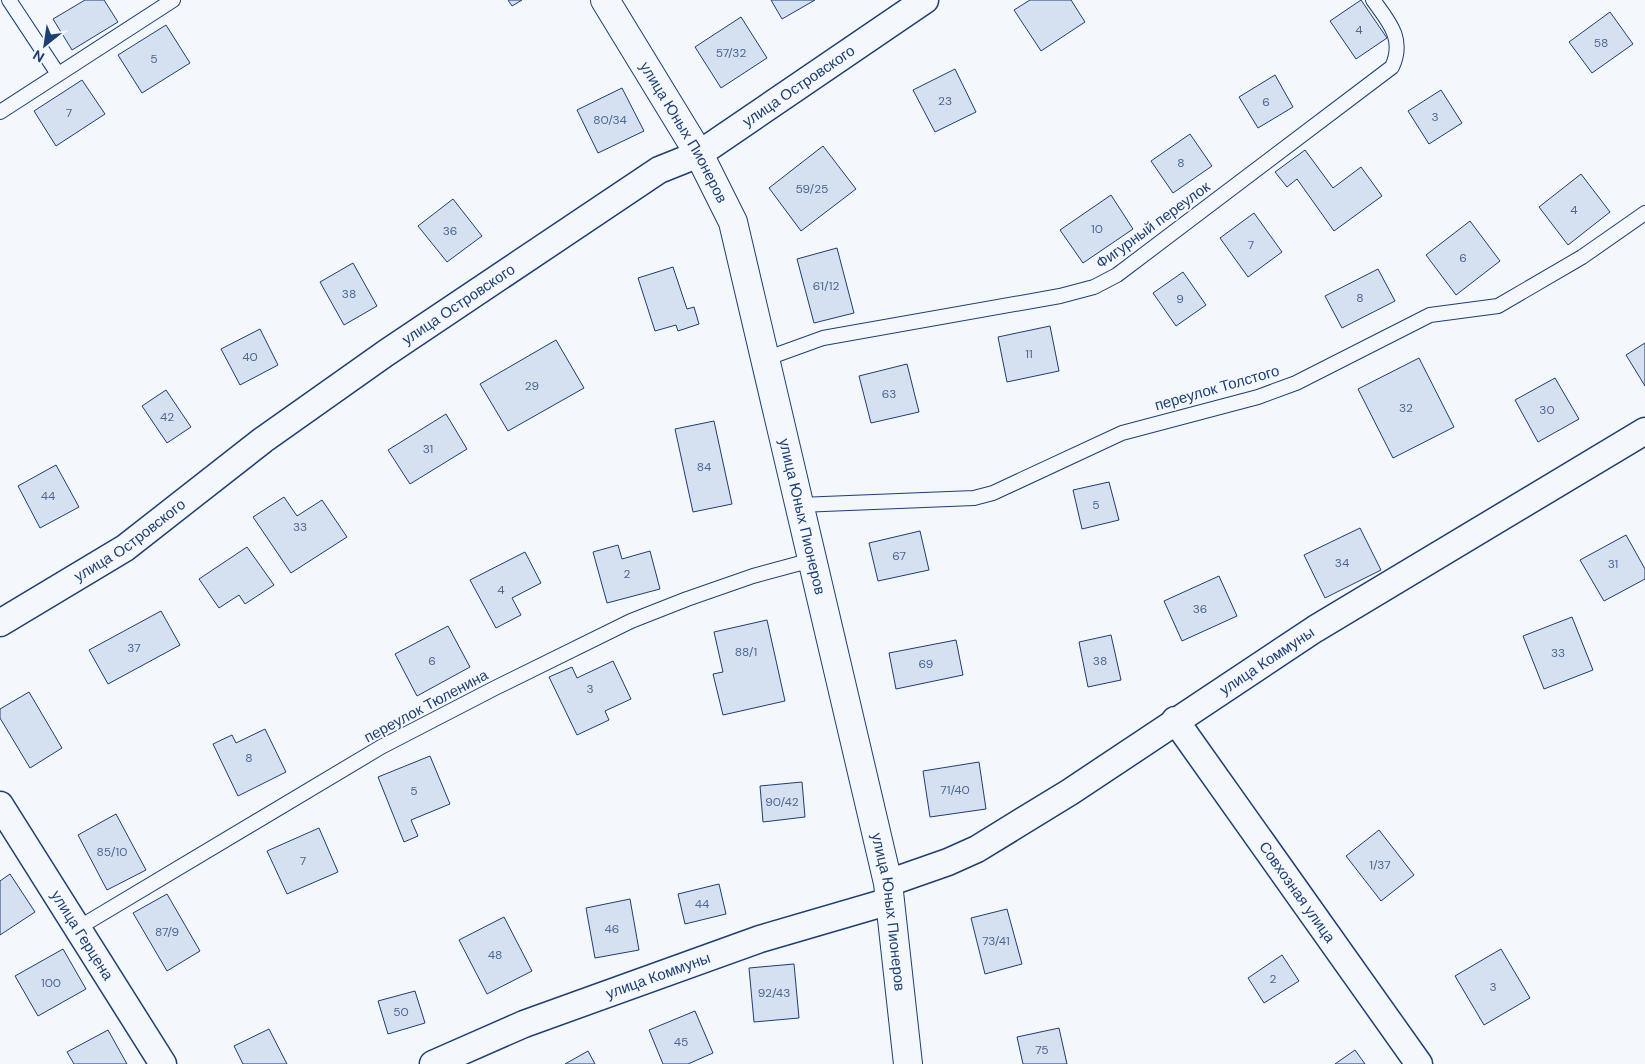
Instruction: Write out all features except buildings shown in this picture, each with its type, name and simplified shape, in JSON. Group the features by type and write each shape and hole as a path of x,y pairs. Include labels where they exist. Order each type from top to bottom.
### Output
{"main road":[{"name":"улица Юных Пионеров","path":"605,0 699,154 733,222 889,892 908,1064"}],"street":[{"name":"улица Островского","path":"0,622 126,548 263,440 386,352 659,170 699,154 925,0"},
{"name":"улица Коммуны","path":"433,1064 524,1024 889,892 977,849 1070,792 1175,720 1389,583 1645,431"},
{"name":"Совхозная улица","path":"1175,720 1419,1064"},
{"name":"улица Герцена","path":"0,806 163,1064"}],"lane":[{"path":"9,0 58,74"},
{"path":"0,112 173,0"},
{"name":"Фигурный переулок","path":"765,359 822,338 1060,296 1094,287 1117,275 1392,67 1398,47 1396,34 1373,0"},
{"name":"переулок Толстого","path":"799,505 974,498 992,493 1122,433 1258,397 1296,382 1430,315 1498,306 1582,257 1645,213"},
{"name":"переулок Тюленина","path":"78,928 381,747 495,688 631,621 686,599 753,576 812,560"}]}
